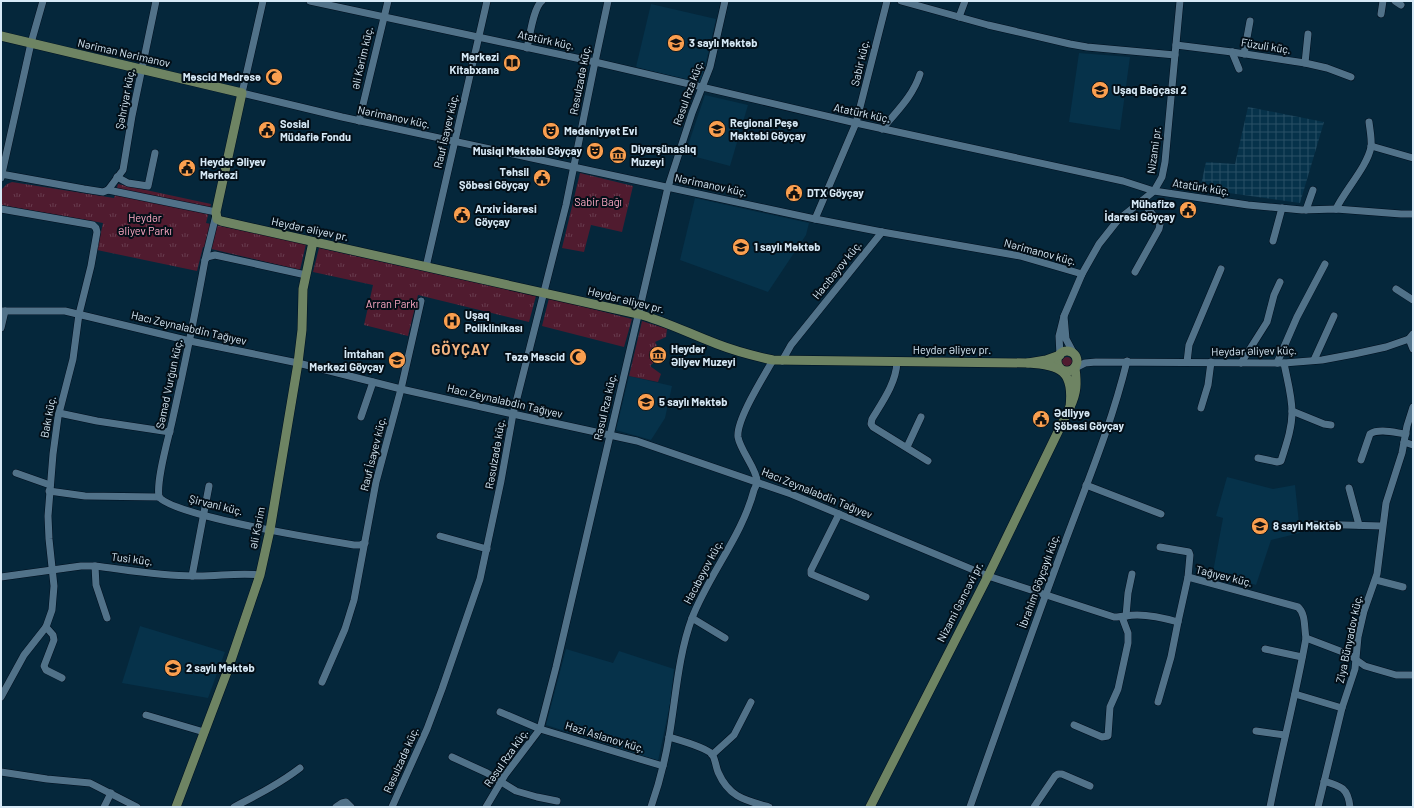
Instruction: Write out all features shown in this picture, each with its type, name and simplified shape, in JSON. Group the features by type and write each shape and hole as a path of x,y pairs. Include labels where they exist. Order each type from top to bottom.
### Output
{"main road":[{"name":"Nəriman Nərimanov","path":"1,36 242,93"},
{"path":"218,216 242,93"},
{"name":"Heydər Əliyev pr.","path":"218,216 313,242 638,314 663,321 716,344 749,355 778,361 1028,363"},
{"name":"Əli Kərim","path":"176,807 234,651 260,575 270,530 298,363 302,330 303,289 313,242"},
{"path":"1065,352 1075,355 1077,364 1069,371 1063,371 1043,364 1028,363 1046,360 1065,352"},
{"path":"1060,355 1057,361 1070,386 1070,407"},
{"name":"Nizami Gəncəvi pr.","path":"870,807 988,576 1070,407 1076,394 1077,387 1074,368"}],"street":[{"path":"43,1 31,43 1,176 106,191 218,216"},
{"name":"Şəhriyar küç.","path":"106,191 123,170 125,164 132,116 156,1"},
{"path":"242,93 263,1"},
{"name":"Atatürk küç.","path":"310,1 594,62 882,129 1123,181 1154,191 1248,205 1306,210 1336,209 1413,214"},
{"name":"Əli Kərim küç.","path":"358,121 388,1"},
{"name":"Rauf İsayev küç.","path":"426,267 487,1"},
{"path":"527,48 535,11 539,3 542,1"},
{"name":"Rəsulzadə küç.","path":"392,807 427,729 473,602 487,549 513,414 566,205 594,62 608,1"},
{"name":"Rəsul Rza küç.","path":"486,807 501,782 540,729 558,659 668,187 692,113 710,67 725,1"},
{"name":"Sabir küç.","path":"815,219 856,123 887,1"},
{"path":"901,1 988,25 1087,46 1175,55"},
{"path":"959,17 965,1"},
{"name":"Nizami pr.","path":"1060,355 1059,336 1064,316 1082,274 1099,244 1118,220 1154,191 1162,177 1165,162 1180,1"},
{"path":"1381,14 1383,1"},
{"path":"1244,54 1250,20"},
{"path":"1305,63 1308,34"},
{"name":"Füzuli küç.","path":"1176,45 1305,63 1327,68 1351,77"},
{"path":"1232,52 1239,69"},
{"path":"882,129 910,96 916,86 920,74"},
{"name":"Nərimanov küç.","path":"242,93 358,121 815,219 1020,256 1082,274"},
{"path":"1336,209 1341,198 1357,176 1368,155 1371,146 1369,122"},
{"path":"1371,146 1413,158"},
{"path":"117,177 128,183 148,186 155,154"},
{"path":"1306,210 1313,190"},
{"path":"1135,272 1159,229 1160,224 1142,201"},
{"path":"1273,241 1282,208"},
{"name":"Bakı küç.","path":"1,209 93,226 96,228 97,232 79,314 73,359 59,413 53,454 50,488 49,539 53,601 46,627 24,655 1,697"},
{"name":"Səməd Vurğun küç.","path":"159,497 159,488 190,341 205,260 218,216"},
{"name":"Hacıbəyov küç.","path":"651,807 663,766 669,737 679,666 683,646 692,618 704,591 744,520 757,481 740,443 738,430 751,400 778,361 882,232"},
{"path":"205,260 207,257 214,255 306,275"},
{"path":"1258,458 1277,462 1281,461 1290,430 1292,411 1291,401 1280,363 1297,318 1325,264"},
{"path":"1187,362 1189,345 1221,269"},
{"path":"1241,363 1267,322 1277,287 1280,282"},
{"path":"1396,289 1413,300"},
{"name":"Rauf İsayev küç.","path":"322,682 349,616 365,543 376,482 401,389 421,301"},
{"name":"Hacı Zeynalabdin Tağıyev","path":"3,311 53,310 79,314 190,341 298,363 401,389 637,441 757,481 988,576"},
{"path":"1,328 3,311"},
{"path":"1064,316 1066,339 1075,355 1096,362"},
{"path":"1314,360 1334,316"},
{"path":"1411,336 1413,349"},
{"name":"Heydər Əliyev küç.","path":"1096,362 1280,363 1354,354 1386,347 1411,336"},
{"name":"İbrahim Göyçaylı küç.","path":"970,807 1045,596 1110,420 1127,361"},
{"path":"897,362 897,373 871,424 873,427 928,461"},
{"path":"1074,368 1081,364 1096,362"},
{"path":"1201,408 1208,385 1211,362"},
{"path":"361,417 373,382"},
{"name":"Ziya Bünyadov küç.","path":"1318,807 1342,708 1352,681 1357,660 1358,637 1364,611 1368,597 1376,580 1386,502 1413,407"},
{"path":"1292,411 1324,424 1331,425"},
{"path":"59,413 97,421 170,432"},
{"path":"907,447 920,417"},
{"path":"1361,460 1370,434 1381,431 1406,434"},
{"path":"1404,442 1413,445"},
{"path":"16,473 50,488 85,496 159,497"},
{"path":"1086,485 1161,514"},
{"path":"192,576 209,486"},
{"path":"1349,488 1359,525"},
{"name":"Şirvani küç.","path":"159,497 174,506 270,530 354,545 365,543"},
{"path":"839,514 811,570 811,574 866,597"},
{"path":"1308,524 1382,526"},
{"path":"440,536 487,549"},
{"path":"1160,548 1189,552 1188,578"},
{"name":"Tusi küç.","path":"1,577 81,566 192,576 243,574 260,575"},
{"path":"94,566 96,585 106,618"},
{"path":"1074,725 1102,737 1108,736 1110,707 1118,689 1128,644 1128,633 1124,616 1132,574"},
{"path":"988,576 1045,596 1114,617 1149,616 1178,622"},
{"name":"Tağıyev küç.","path":"1158,702 1171,657 1188,578 1298,607 1303,615 1306,638"},
{"path":"1376,580 1403,587"},
{"path":"692,618 725,638"},
{"path":"46,627 53,635 54,640 44,666 46,670 62,678"},
{"path":"1270,807 1306,638 1348,654 1366,666 1396,676 1413,675"},
{"path":"1265,649 1302,657"},
{"path":"1295,694 1342,708"},
{"path":"712,755 734,735 751,702"},
{"name":"Həzi Aslanov küç.","path":"500,712 540,729 663,766"},
{"path":"146,716 204,732"},
{"path":"1256,731 1285,735"},
{"path":"669,737 706,750 712,755 723,782 735,795 743,800 768,807"},
{"path":"452,757 487,773 516,791 537,798 557,801"},
{"path":"234,807 266,791 300,768"},
{"path":"1,772 47,779 90,783 137,807"},
{"path":"1034,807 1055,776 1058,774 1062,774 1090,786"},
{"path":"1324,781 1339,785 1345,790 1349,798 1350,807"},
{"path":"104,807 111,793"},
{"path":"336,807 346,802 351,807"}],"shaded area":[{"name":"3 saylı Məktəb","path":"651,4 716,19 701,84 636,67"},
{"name":"Uşaq Bağçası 2","path":"1079,53 1130,57 1120,130 1069,122"},
{"name":"Regional Peşə Məktəbi Göyçay","path":"705,95 748,105 730,166 685,154"},
{"path":"1248,107 1324,122 1300,203 1200,189 1206,162 1235,164"},
{"name":"1 saylı Məktəb","path":"695,198 809,223 806,235 768,292 680,260"},
{"name":"5 saylı Məktəb","path":"629,376 672,386 665,418 651,440 616,430"},
{"name":"8 saylı Məktəb","path":"1227,477 1273,489 1295,485 1300,533 1271,540 1256,585 1213,572 1223,518 1216,516"},
{"name":"2 saylı Məktəb","path":"140,626 225,652 208,698 122,683"},
{"path":"566,649 613,663 619,651 674,669 670,704 658,761 546,725"}],"green space":[{"name":"Sabir Bağı","path":"580,173 633,186 622,232 591,225 584,252 562,248"},
{"name":"Heydər Əliyev Parkı","path":"12,182 114,198 118,184 211,204 206,223 306,244 300,270 203,247 197,271 97,250 103,223 1,205 2,189 7,184"},
{"name":"Arran Parkı","path":"319,248 536,296 529,322 418,295 408,336 364,325 373,285 313,272"},
{"path":"549,298 632,319 624,347 542,326"},
{"path":"642,321 667,329 666,337 655,342 660,351 653,353 656,360 650,366 661,374 658,382 629,376"},
{"path":"1065,357 1069,357 1072,362 1069,367 1065,367 1062,364 1062,360"}],"place":[{"name":"3 saylı Məktəb","path":"676,43"},
{"name":"Mərkəzi Kitabxana","path":"512,63"},
{"name":"Məscid Mədrəsə","path":"274,77"},
{"name":"Uşaq Bağçası 2","path":"1100,90"},
{"name":"Regional Peşə Məktəbi Göyçay","path":"717,129"},
{"name":"Sosial Müdafiə Fondu","path":"267,130"},
{"name":"Mədəniyyət Evi","path":"551,131"},
{"name":"Musiqi Məktəbi Göyçay","path":"595,151"},
{"name":"Diyarşünaslıq Muzeyi","path":"618,155"},
{"name":"Heydər Əliyev Mərkəzi","path":"187,168"},
{"name":"Təhsil Şöbəsi Göyçay","path":"542,178"},
{"name":"DTX Göyçay","path":"794,193"},
{"name":"Mühafizə İdarəsi Göyçay","path":"1188,210"},
{"name":"Arxiv İdarəsi Göyçay","path":"462,215"},
{"name":"1 saylı Məktəb","path":"741,247"},
{"name":"Uşaq Poliklinikası","path":"452,321"},
{"name":"Heydər Əliyev Muzeyi","path":"658,355"},
{"name":"Təzə Məscid","path":"578,357"},
{"name":"İmtahan Mərkəzi Göyçay","path":"397,360"},
{"name":"5 saylı Məktəb","path":"646,402"},
{"name":"Ədliyyə Şöbəsi Göyçay","path":"1041,419"},
{"name":"8 saylı Məktəb","path":"1260,526"},
{"name":"2 saylı Məktəb","path":"173,668"}],"district":[{"name":"GÖYÇAY","path":"461,350"}]}
